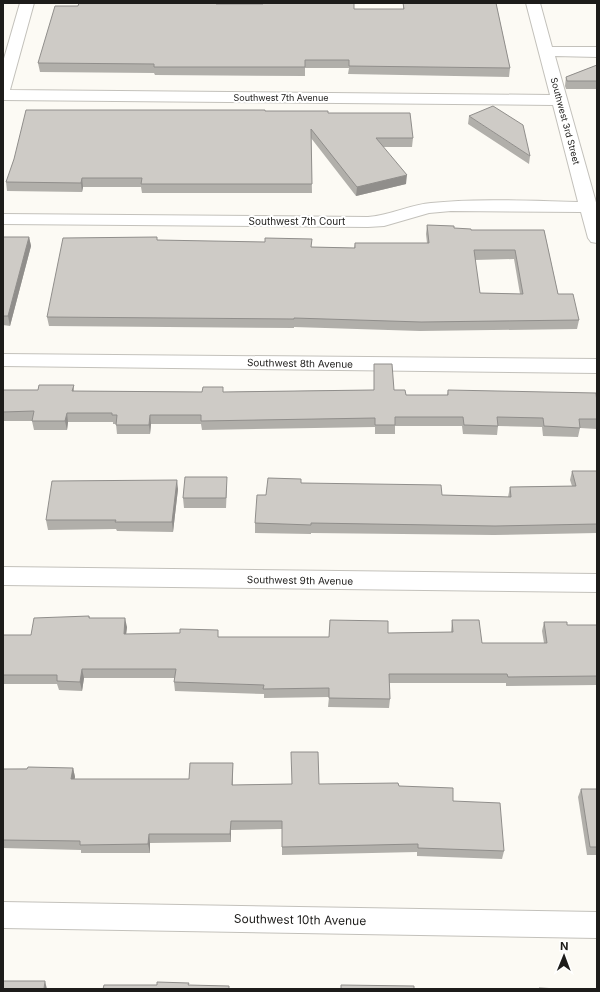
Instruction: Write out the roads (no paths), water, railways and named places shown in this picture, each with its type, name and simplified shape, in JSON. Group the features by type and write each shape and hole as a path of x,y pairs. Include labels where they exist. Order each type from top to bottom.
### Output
{"street":[{"path":"3,89 27,3"},
{"name":"Southwest 3rd Street","path":"533,3 559,100 589,180 589,207 597,238"},
{"path":"546,51 597,52"},
{"name":"Southwest 7th Avenue","path":"3,95 559,100"},
{"name":"Southwest 7th Court","path":"3,219 368,222 384,221 428,208 451,206 589,207"},
{"name":"Southwest 8th Avenue","path":"3,360 597,366"},
{"name":"Southwest 9th Avenue","path":"3,576 597,583"},
{"name":"Southwest 10th Avenue","path":"3,915 597,925"}]}
